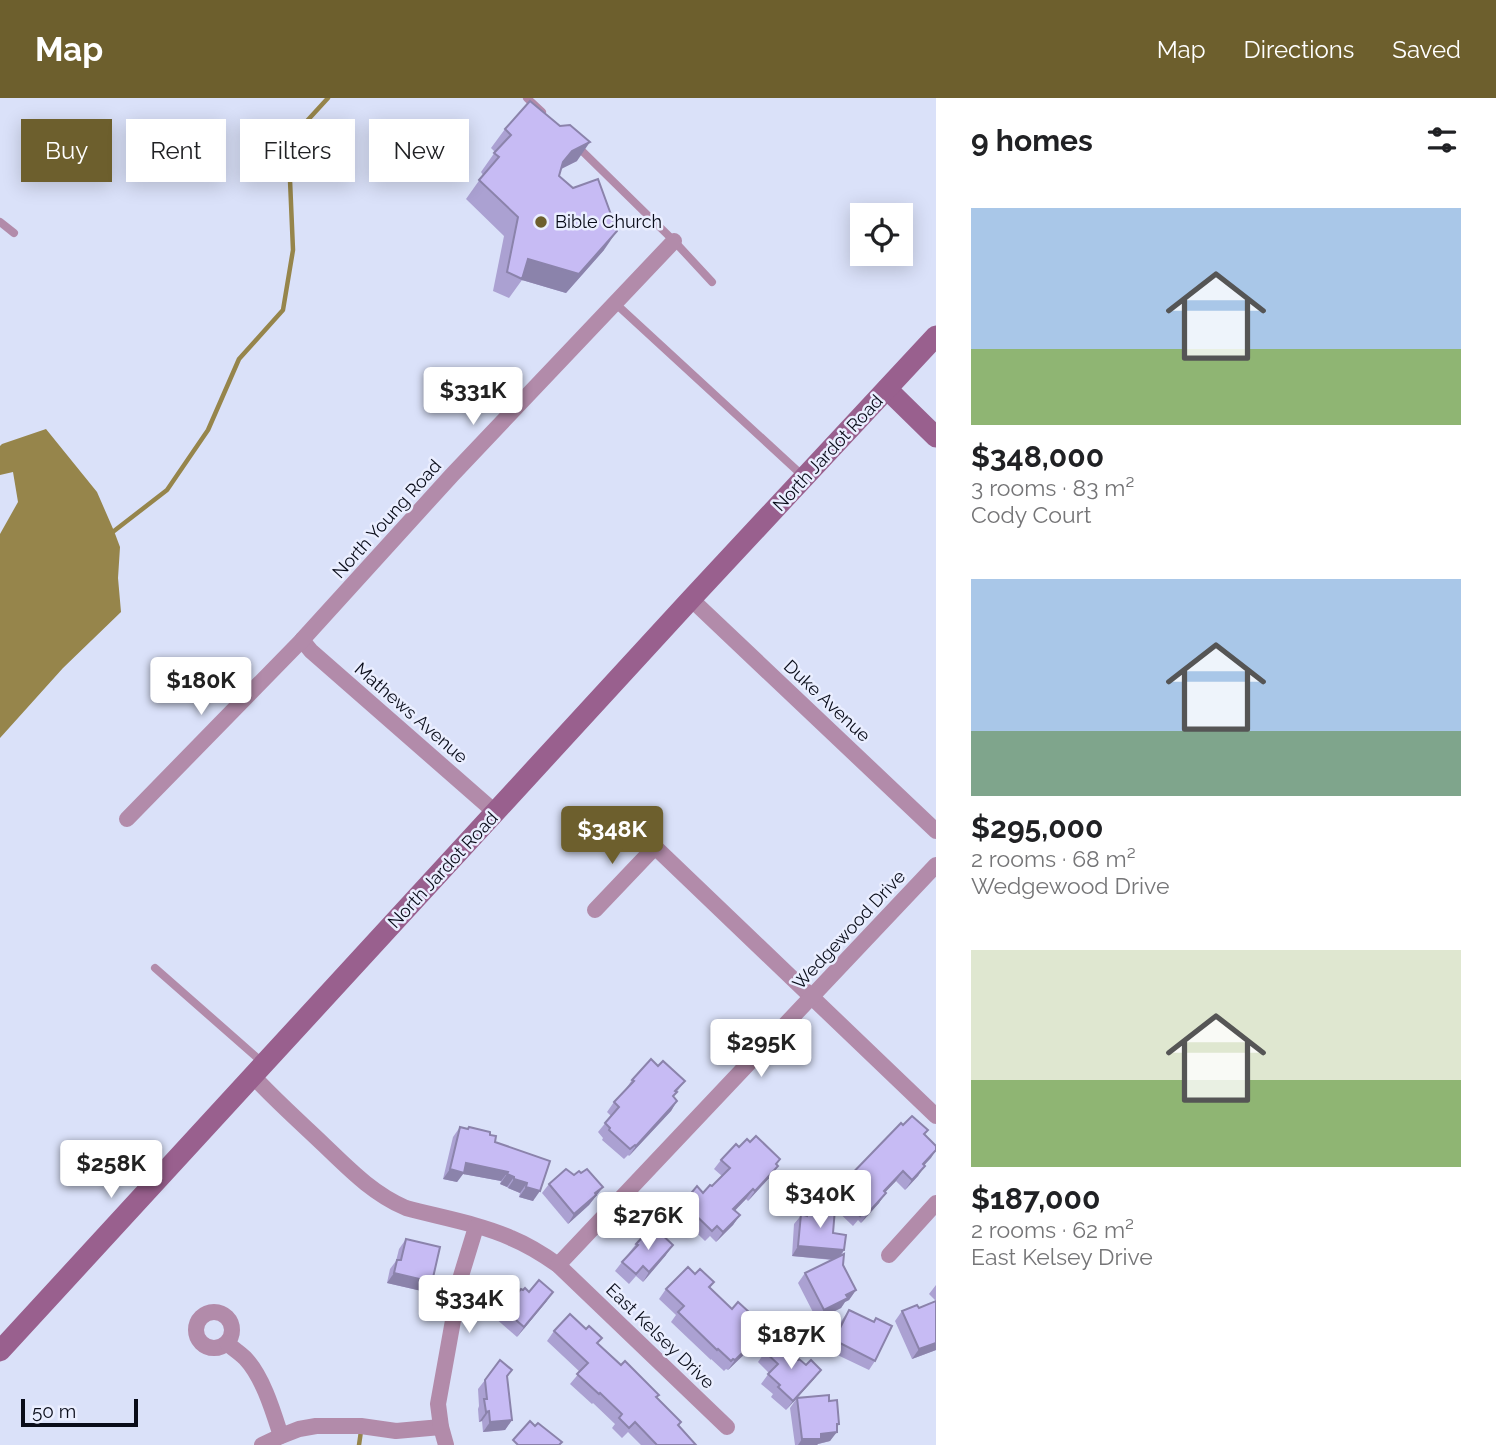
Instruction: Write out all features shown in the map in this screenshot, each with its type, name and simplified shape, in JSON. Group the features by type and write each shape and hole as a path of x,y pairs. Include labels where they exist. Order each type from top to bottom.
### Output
{"main road":[{"name":"North Jardot Road","path":"0,1352 936,336"},
{"path":"887,389 936,437"}],"street":[{"name":"North Young Road","path":"127,818 302,640 452,475 674,241"},
{"name":"Duke Avenue","path":"691,599 936,831"},
{"name":"Mathews Avenue","path":"302,640 311,651 496,813"},
{"path":"595,909 655,847 936,1116"},
{"name":"Wedgewood Drive","path":"558,1265 936,865"},
{"name":"East Kelsey Drive","path":"258,1070 282,1106 379,1194 406,1208 511,1238 558,1265 727,1427"},
{"path":"889,1255 936,1203"},
{"path":"446,1445 438,1404 458,1288 476,1227"},
{"path":"227,1343 252,1367 265,1391 281,1436"},
{"path":"261,1445 299,1429 316,1426 361,1426 396,1431 441,1427"}],"lane":[{"path":"527,98 547,117"},
{"path":"567,136 712,282"},
{"path":"0,222 14,233"},
{"path":"616,304 805,478"},
{"path":"155,968 258,1070"}],"shaded area":[{"path":"46,429 97,492 114,531 120,547 118,578 121,612 63,668 0,738 0,534 18,502 13,472 0,475 0,446"}],"building":[{"name":"Bible Church","path":"530,101 560,126 570,125 590,142 572,151 563,162 559,176 573,188 598,179 617,231 579,274 528,259 522,279 507,272 518,217 479,180 499,157 494,153 511,135 505,129"},
{"path":"651,1059 658,1066 663,1061 685,1081 673,1096 677,1101 636,1146 630,1149 605,1123 619,1107 614,1102"},
{"path":"912,1116 928,1130 924,1134 936,1146 936,1150 912,1180 903,1171 868,1213 865,1210 860,1216 839,1197 847,1188 842,1184 901,1123 903,1125"},
{"path":"460,1127 490,1132 490,1135 496,1136 495,1142 550,1161 540,1191 526,1187 527,1183 514,1179 508,1172 466,1163 464,1173 450,1169"},
{"path":"756,1136 780,1159 776,1164 778,1166 755,1191 753,1189 733,1209 740,1215 723,1232 717,1226 712,1231 683,1203 697,1186 703,1193 730,1168 721,1160 736,1144 739,1147 747,1139 750,1142"},
{"path":"566,1169 574,1175 587,1169 603,1187 574,1214 549,1184"},
{"path":"808,1207 835,1209 833,1233 846,1235 844,1250 798,1246 801,1214 807,1216"},
{"path":"657,1230 673,1245 649,1272 643,1266 636,1274 622,1262 647,1232 651,1237"},
{"path":"406,1239 440,1247 432,1282 394,1273 397,1260 401,1260"},
{"path":"844,1254 843,1265 856,1290 846,1295 848,1298 824,1310 805,1273"},
{"path":"688,1267 695,1274 700,1269 714,1282 709,1287 732,1309 738,1302 749,1312 744,1317 762,1334 735,1360 731,1361 717,1350 678,1312 684,1306 666,1289"},
{"path":"539,1280 553,1292 524,1327 501,1307 512,1294 515,1296 525,1288 529,1292"},
{"path":"936,1301 936,1343 919,1349 902,1311"},
{"path":"849,1310 874,1322 876,1318 892,1326 875,1361 834,1340"},
{"path":"570,1314 586,1329 589,1326 602,1338 597,1343 621,1365 625,1361 659,1395 656,1397 681,1422 678,1425 696,1445 657,1445 635,1422 629,1428 619,1418 622,1414 577,1374 588,1363 554,1331"},
{"path":"776,1339 798,1360 806,1365 811,1360 821,1370 793,1401 768,1374 778,1364 765,1352"},
{"path":"500,1360 512,1370 507,1376 512,1420 490,1422 484,1399 487,1399 485,1380"},
{"path":"829,1395 829,1401 837,1400 837,1432 821,1434 821,1439 802,1439 797,1398"},
{"path":"530,1421 535,1426 538,1423 562,1442 559,1445 518,1445 513,1440"}],"waterway":[{"path":"114,531 167,490 208,430 239,359 283,310 293,250 290,180 295,134 328,98"},
{"path":"359,1445 361,1431"}],"place":[{"name":"Bible Church","path":"541,222"}]}
